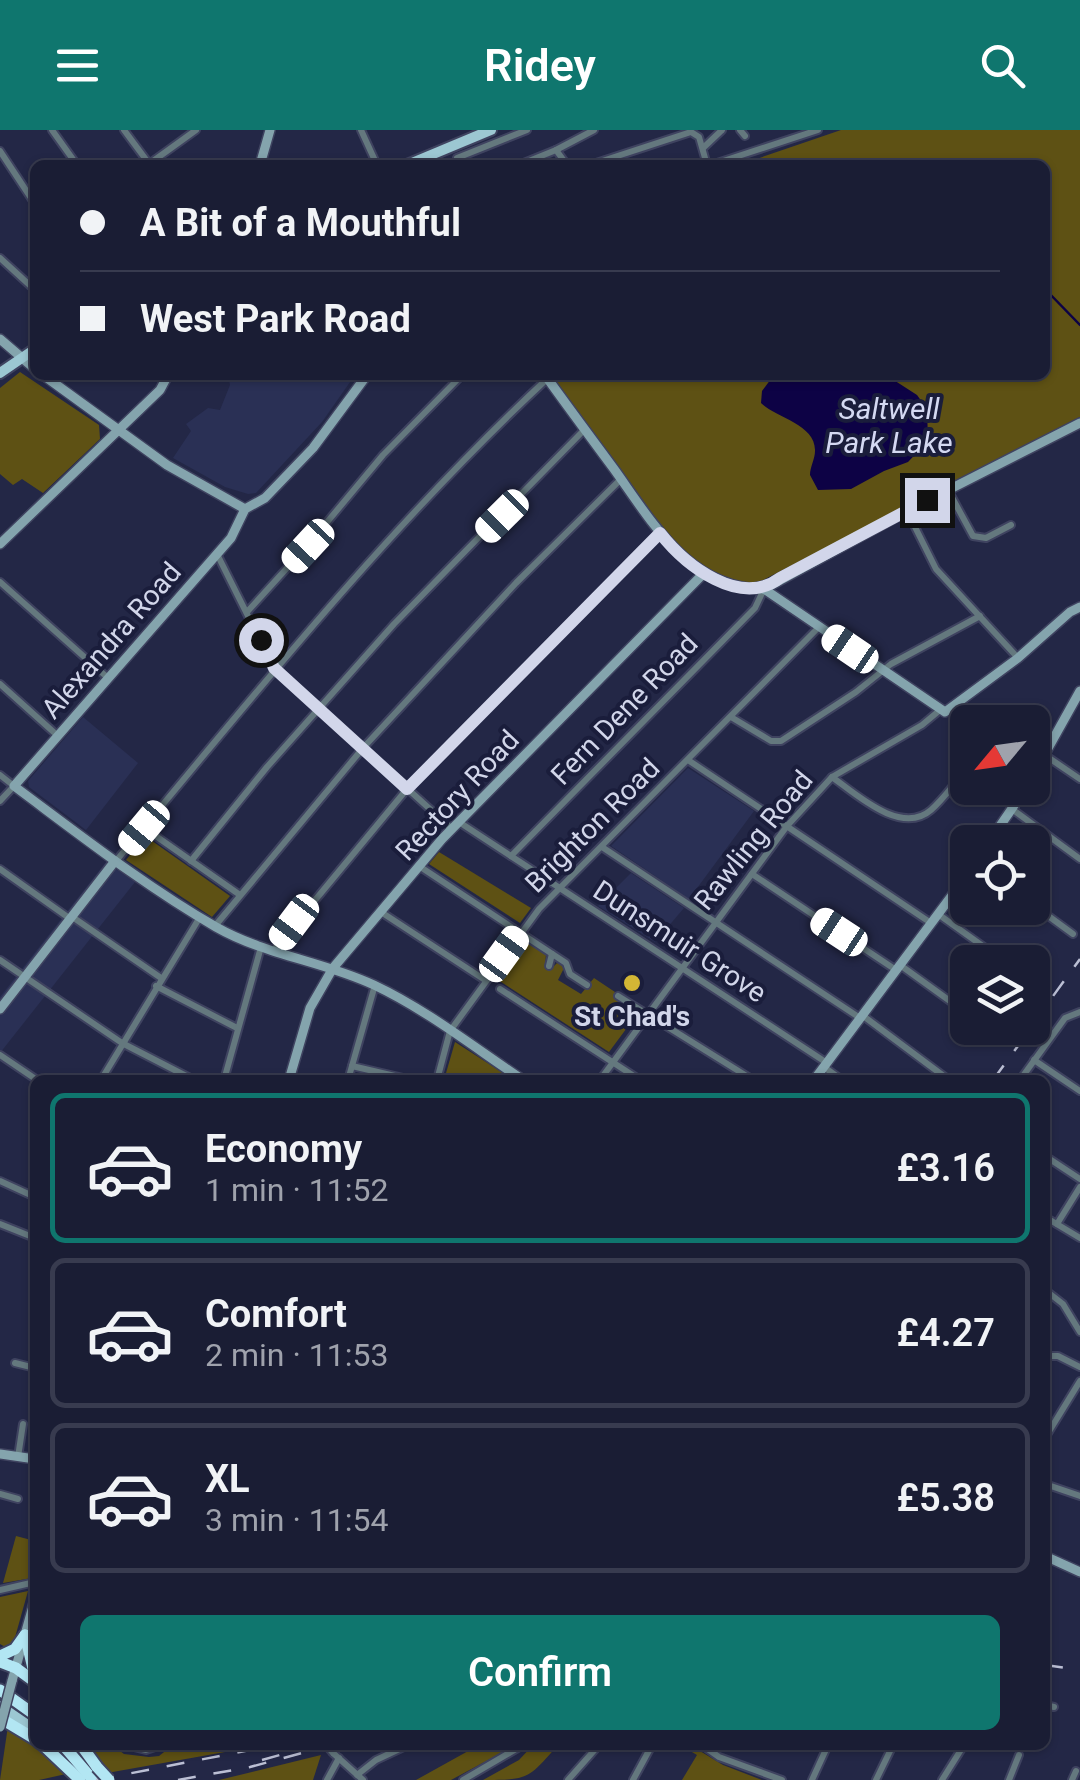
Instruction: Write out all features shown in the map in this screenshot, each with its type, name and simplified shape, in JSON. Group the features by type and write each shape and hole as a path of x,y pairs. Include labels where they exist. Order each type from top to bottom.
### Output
{"highway":[{"path":"25,1635 15,1649 0,1659 14,1674 30,1679"},
{"path":"25,1635 30,1658"},
{"path":"0,1690 30,1714"},
{"path":"0,1718 30,1736"},
{"path":"53,1750 81,1770 110,1780"},
{"path":"66,1750 81,1770"}],"main road":[{"path":"419,160 491,130"},
{"path":"0,373 30,353"},
{"path":"0,1702 30,1716"},
{"path":"0,1702 30,1726"}],"street":[{"path":"52,130 73,160"},
{"path":"124,130 146,160"},
{"path":"361,130 375,160"},
{"path":"457,158 527,130"},
{"path":"532,160 594,130"},
{"path":"702,149 722,130"},
{"path":"725,160 818,130"},
{"path":"156,160 193,131"},
{"path":"261,160 266,131"},
{"path":"605,160 691,132 699,136 707,160"},
{"path":"556,150 563,160"},
{"path":"0,152 30,197"},
{"path":"0,258 30,285"},
{"path":"0,338 30,365"},
{"path":"50,380 167,465 246,510"},
{"path":"0,544 160,390 165,380"},
{"name":"Alexandra Road","path":"0,802 216,554 246,510 264,498 313,448 364,380"},
{"path":"247,612 308,546 382,455 457,380"},
{"path":"0,1008 274,668 426,498 544,380"},
{"path":"549,380 660,533 685,560 736,586 764,590 940,710"},
{"path":"764,590 907,510 1077,427"},
{"path":"190,861 394,624 584,429"},
{"path":"215,926 363,748 516,583 620,479"},
{"path":"948,490 973,536 986,538 1011,525"},
{"path":"907,510 936,568 1018,658"},
{"path":"273,950 407,789 660,533"},
{"path":"216,554 274,668"},
{"name":"Rectory Road","path":"290,1075 310,1008 333,968 418,866 704,572"},
{"path":"0,582 108,678"},
{"name":"Fern Dene Road","path":"511,856 754,608 764,590"},
{"name":"Rawling Road","path":"956,705 1080,607"},
{"path":"731,717 771,741 781,741 883,672 980,616"},
{"name":"Brighton Road","path":"438,1075 450,1031 520,933 818,628"},
{"name":"Dunsmuir Grove","path":"274,668 407,789 456,826 511,856 836,1075"},
{"path":"0,684 58,736"},
{"path":"1050,748 1080,691"},
{"name":"Rawling Road","path":"604,1075 787,826 832,777 922,725 940,710 950,709"},
{"path":"1050,759 1080,780"},
{"path":"688,760 978,945"},
{"path":"0,775 116,861 215,926 261,947 333,968 375,986 516,1075"},
{"path":"832,777 880,810 904,819 928,813 950,788"},
{"path":"1001,825 1015,805"},
{"path":"1012,809 1080,859"},
{"path":"150,832 240,896"},
{"path":"602,846 942,1075"},
{"path":"418,866 566,963 570,974 587,985"},
{"path":"0,869 158,982 237,1028"},
{"path":"752,874 950,1002"},
{"path":"818,1075 950,898"},
{"path":"381,912 485,980"},
{"path":"103,1075 200,917"},
{"path":"1050,917 1074,934"},
{"path":"225,1075 261,947"},
{"path":"549,966 552,954"},
{"path":"0,960 122,1042 185,1075"},
{"path":"349,1075 375,986"},
{"path":"500,990 632,1075"},
{"path":"618,996 745,1075"},
{"path":"621,1010 626,1002"},
{"path":"1024,1075 1064,1018 1080,1012"},
{"path":"0,1055 30,1075"},
{"path":"1034,1060 1080,1091"},
{"path":"352,1066 391,1075"},
{"path":"1050,1159 1080,1179"},
{"path":"0,1181 30,1195"},
{"path":"1057,1224 1080,1187"},
{"path":"1050,1219 1080,1238"},
{"path":"0,1224 30,1236"},
{"path":"1050,1294 1064,1304 1080,1332"},
{"path":"1050,1356 1080,1367"},
{"path":"15,1363 30,1367"},
{"path":"1050,1430 1080,1381"},
{"path":"18,1456 23,1424"},
{"path":"0,1454 30,1458"},
{"path":"1050,1486 1080,1496"},
{"path":"0,1494 18,1499"},
{"path":"1050,1558 1080,1572"},
{"path":"0,1590 30,1583"},
{"path":"0,1727 30,1617"},
{"path":"331,1750 360,1777 376,1760 397,1750"},
{"path":"464,1780 515,1750"},
{"path":"568,1780 594,1750"},
{"path":"633,1780 649,1750"},
{"path":"714,1750 719,1757 782,1780"},
{"path":"812,1780 826,1750"},
{"path":"876,1780 890,1750"},
{"path":"942,1780 961,1750"},
{"path":"327,1780 336,1756"},
{"path":"1009,1780 1019,1756"},
{"path":"1072,1780 1076,1771"}],"shaded area":[{"path":"841,130 1080,130 1080,417 763,580 749,582 711,572 668,536 555,380 1050,380 1050,160 754,160"},
{"path":"20,372 99,425 100,439 43,493 22,479 13,485 0,474 0,388"},
{"path":"229,380 351,380 322,422 256,493 248,494 225,487 173,458 191,431 186,424 208,408 220,410"},
{"path":"83,717 138,763 86,830 29,787 28,781"},
{"path":"688,768 754,811 689,899 611,846"},
{"path":"145,836 230,896 212,917 126,860"},
{"path":"439,852 531,908 520,923 429,864"},
{"path":"106,862 135,882 0,1053 0,997"},
{"path":"631,873 684,908 655,942 598,906"},
{"path":"523,939 546,954 545,968 551,969 557,963 565,966 558,980 581,994 594,978 615,992 620,1000 616,1009 624,1015 630,1008 638,1013 609,1052 495,978"},
{"path":"455,1042 506,1075 445,1075"},
{"path":"16,1536 30,1540 30,1578 3,1583"},
{"path":"28,1591 14,1641 7,1648 0,1644 0,1597"},
{"path":"8,1726 30,1740 30,1750 43,1750 66,1774 39,1780 0,1780"},
{"path":"91,1750 119,1750 149,1757 167,1750 237,1750 107,1773"},
{"path":"470,1750 507,1750 451,1780 416,1780"},
{"path":"528,1750 554,1750 540,1765 519,1778 483,1780 519,1760"},
{"path":"688,1750 698,1750 723,1765 762,1780 682,1780 697,1755"},
{"path":"321,1755 313,1780 219,1780"}],"water":[{"name":"Saltwell Park Lake","path":"770,380 894,380 917,395 927,409 928,441 908,462 851,489 818,490 810,475 814,442 794,422 761,403 762,391"}],"waterway":[{"path":"1050,294 1080,325"}],"railway":[{"path":"1050,1000 1080,959"},
{"path":"997,1075 1019,1045"},
{"path":"1050,1666 1080,1670"},
{"path":"96,1780 250,1750"},
{"path":"262,1760 297,1750"},
{"path":"178,1780 313,1750"}],"place":[{"name":"St Chad's","path":"632,983"}],"route":[{"path":"261,640 274,668 407,789 660,533 685,560 720,581 764,590 927,500"}]}
